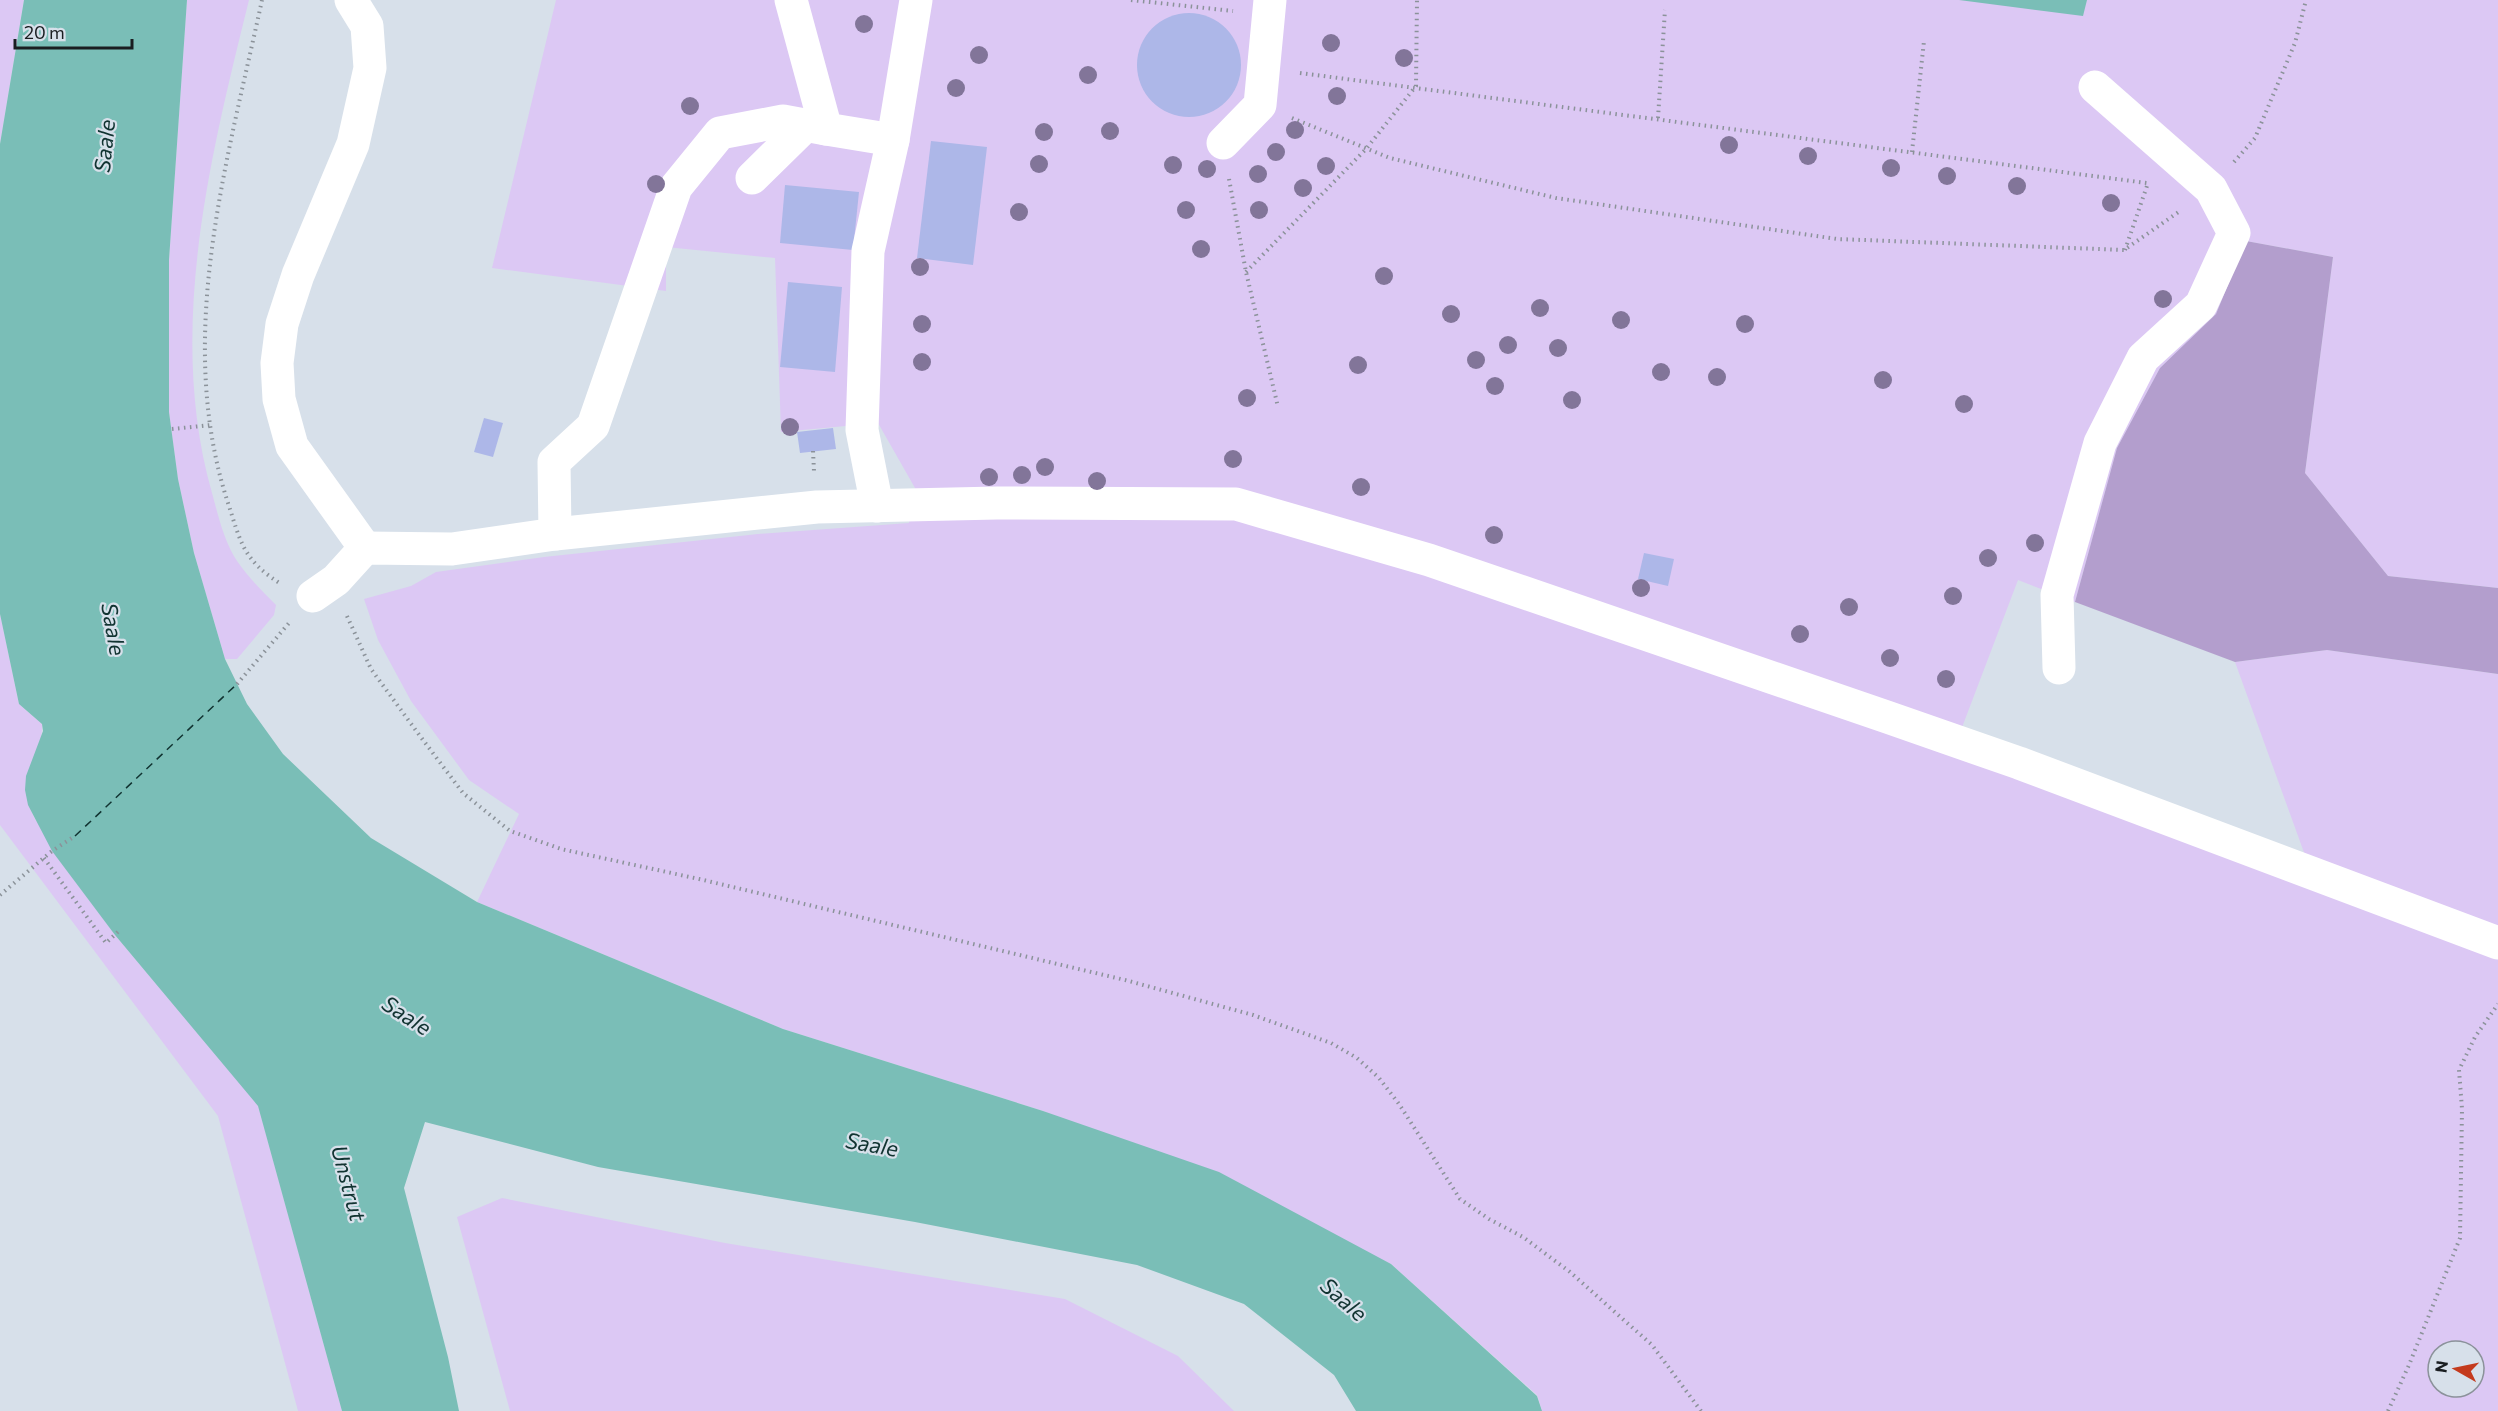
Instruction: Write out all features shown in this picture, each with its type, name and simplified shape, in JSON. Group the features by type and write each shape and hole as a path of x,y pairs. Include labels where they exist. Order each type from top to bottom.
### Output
{"street":[{"path":"351,0 367,26 370,68 353,144 298,275 282,324 277,363 279,399 292,446 365,548"},
{"path":"791,0 816,127"},
{"path":"877,506 862,430 868,252 893,140 916,0"},
{"path":"1223,143 1260,105 1270,8"},
{"path":"2059,668 2056,595 2100,443 2143,358 2201,306 2234,233 2211,189 2095,87"},
{"path":"555,534 554,462 593,426 676,187 720,133 783,121 893,140"},
{"path":"752,178 816,127"},
{"path":"302,608 336,580 365,548 452,549 555,534 817,507 1236,504 1429,561 1887,717 2498,943"}],"path":[{"path":"262,0 214,221 206,327 207,403 221,480 246,554 271,578 285,586 302,608"},
{"path":"1131,0 1270,8"},
{"path":"1246,272 1366,149 1416,86 1417,0"},
{"path":"1260,105 1390,158 1556,198 1837,239 2124,250 2211,189 2255,138 2295,43 2306,0"},
{"path":"1658,118 1665,10"},
{"path":"1912,152 1924,41"},
{"path":"1264,68 2147,183"},
{"path":"1223,143 1246,272 1278,407"},
{"path":"2124,250 2161,145"},
{"path":"172,429 211,425"},
{"path":"237,684 302,608 343,606 371,669 463,794 510,831 561,849 699,879 1125,980 1253,1015 1331,1043 1357,1058 1379,1078 1400,1104 1460,1199 1489,1219 1523,1237 1570,1272 1652,1345 1701,1411"},
{"path":"0,895 44,858 75,836"},
{"path":"44,858 106,943 121,929"},
{"path":"2388,1411 2460,1238 2462,1109 2459,1070 2475,1037 2498,1004"}],"shaded area":[{"path":"0,0 24,0 0,144"},
{"path":"187,0 249,0 220,121 208,183 193,307 193,370 199,432 212,493 232,553 250,578 276,605 274,615 237,659 225,659 194,553 178,479 169,412 169,260"},
{"path":"556,0 2498,0 2498,588 2388,576 2305,473 2333,257 2246,241 2216,314 2160,368 2117,448 2075,602 2018,580 1961,730 2306,858 2235,662 2327,650 2498,674 2498,1411 1542,1411 1537,1395 1391,1264 1043,1111 783,1029 477,902 519,814 469,780 411,701 378,640 364,599 411,586 436,572 544,557 758,534 909,523 915,488 878,423 781,432 775,258 666,247 666,291 492,268"},
{"path":"2246,241 2333,257 2305,473 2388,576 2498,588 2498,674 2327,650 2235,662 2075,602 2117,448 2160,368 2216,314"},
{"path":"0,614 19,704 42,724 41,738 28,778 27,789 35,819 115,935 258,1105 342,1411 298,1411 218,1116 0,825"},
{"path":"502,1198 725,1243 1065,1299 1178,1356 1234,1411 510,1411 457,1217"}],"water":[{"path":"24,0 187,0 169,260 169,412 178,479 194,553 225,659 247,704 283,754 371,838 477,902 783,1029 1043,1111 1219,1172 1391,1264 1537,1396 1542,1411 1356,1411 1334,1375 1244,1304 1137,1265 915,1222 598,1167 425,1122 404,1188 448,1357 459,1411 342,1411 258,1106 115,935 52,851 28,805 25,790 26,776 43,731 42,724 19,704 0,614 0,144"},
{"path":"1959,0 2087,0 2083,16"}],"building":[{"path":"1189,13 1209,17 1226,28 1237,45 1241,65 1237,85 1226,102 1209,113 1189,117 1169,113 1152,102 1141,85 1137,65 1141,45 1152,28 1169,17"},
{"path":"931,141 987,147 973,265 917,258"},
{"path":"785,185 859,192 853,250 780,243"},
{"path":"788,282 842,287 835,372 780,367"},
{"path":"484,418 503,423 493,457 474,452"},
{"path":"833,428 836,449 800,453 797,432"},
{"path":"1644,553 1674,559 1668,586 1638,579"}],"ferry route":[{"path":"75,836 237,684"}],"water label":[{"name":"Saale","path":"104,146"},
{"name":"Saale","path":"114,629"},
{"name":"Saale","path":"407,1015"},
{"name":"Saale","path":"872,1144"},
{"name":"Unstrut","path":"349,1183"},
{"name":"Saale","path":"1344,1299"}]}
